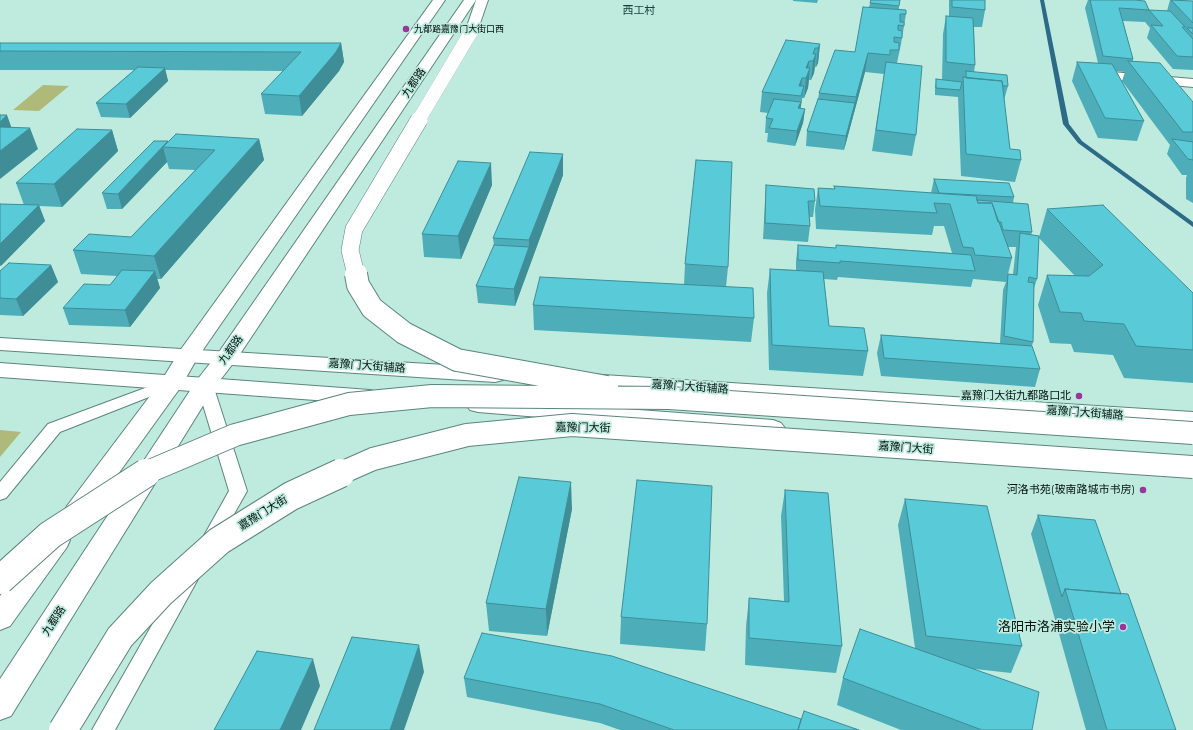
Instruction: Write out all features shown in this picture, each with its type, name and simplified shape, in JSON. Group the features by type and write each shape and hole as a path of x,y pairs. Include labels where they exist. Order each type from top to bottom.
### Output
{"main road":[{"path":"0,618 172,383 187,357 439,0"},
{"name":"九都路","path":"0,706 205,385 227,357 470,0"},
{"path":"482,0 471,32 354,229 350,250 358,285 372,308 404,333 457,360 669,398"},
{"path":"1112,76 1174,81 1188,88"},
{"path":"0,344 187,357"},
{"name":"嘉豫门大街辅路","path":"187,357 227,357 1193,420"},
{"path":"0,370 1193,460"},
{"path":"0,580 50,535 142,475 235,435 350,404 432,396 669,398 1193,433"},
{"name":"嘉豫门大街","path":"63,730 120,638 161,593 219,541 291,496 372,458 467,435 572,425 1193,467"}],"lane":[{"path":"0,494 54,428 172,383"},
{"path":"103,730 238,491 205,385"}],"green space":[{"path":"43,85 69,86 39,111 13,110"},
{"path":"0,430 21,432 0,457"}],"building":[{"path":"871,0 900,0 899,6 870,3"},
{"path":"952,0 985,0 985,10 952,7"},
{"path":"1090,0 1145,1 1149,10 1119,8 1133,59 1103,56"},
{"path":"1171,0 1193,1 1193,23"},
{"path":"863,7 906,10 906,14 900,14 900,22 904,22 904,26 898,25 898,30 902,31 902,38 894,37 894,42 899,43 899,50 890,50 890,55 868,53 856,97 819,93 835,50 855,52"},
{"path":"1149,10 1170,11 1185,27 1182,27 1193,39 1193,57 1177,56 1151,25 1163,26"},
{"path":"946,16 973,18 975,65 946,62"},
{"path":"1187,28 1193,28 1193,34"},
{"path":"786,40 820,44 818,48 815,48 813,54 816,54 813,61 809,61 806,68 810,68 806,78 802,78 799,86 804,86 801,96 762,92"},
{"path":"0,43 341,43 336,52 299,96 261,94 301,52 0,51"},
{"path":"1128,61 1160,63 1193,102 1193,132 1183,132"},
{"path":"886,62 922,66 916,135 876,130"},
{"path":"1077,62 1112,64 1144,121 1105,118"},
{"path":"138,67 165,68 126,104 96,103"},
{"path":"966,71 1007,75 1008,86 1003,86 1002,81 966,78"},
{"path":"963,77 1002,81 1010,149 1020,150 1021,160 966,154"},
{"path":"936,79 962,82 960,90 936,88"},
{"path":"774,99 801,102 798,108 805,109 797,131 769,128 773,119 766,118"},
{"path":"818,99 855,103 846,136 807,131"},
{"path":"0,115 7,115 0,122"},
{"path":"0,127 30,128 0,151"},
{"path":"77,129 112,130 54,184 16,183"},
{"path":"176,134 259,139 154,256 73,250 89,234 131,237 215,150 163,147"},
{"path":"1172,139 1193,142 1193,160 1188,159"},
{"path":"154,141 168,141 118,194 102,193"},
{"path":"530,152 563,154 529,240 493,238"},
{"path":"696,160 732,162 728,267 685,264"},
{"path":"458,161 491,163 458,236 422,234"},
{"path":"934,179 1009,183 1014,197 939,193"},
{"path":"766,185 814,189 815,201 808,201 810,226 765,223"},
{"path":"834,186 976,196 978,203 992,203 1012,258 975,255 973,248 963,247 950,204 934,203 937,213 820,206 818,188 835,189"},
{"path":"977,200 1028,204 1032,232 1003,230 1001,222 998,222 992,203 978,203"},
{"path":"0,204 39,205 0,244"},
{"path":"1103,205 1193,293 1193,350 1136,346 1124,324 1084,321 1081,313 1060,312 1047,275 1089,276 1103,265 1047,209"},
{"path":"1020,233 1039,236 1037,279 1029,277 1028,282 1034,283 1033,342 1004,336 1008,274 1017,275"},
{"path":"494,245 529,247 514,289 476,286"},
{"path":"798,245 836,248 836,245 971,255 975,271 840,261 840,263 798,260"},
{"path":"9,263 51,265 16,299 0,298 0,271"},
{"path":"770,269 823,272 829,326 864,328 868,351 772,345"},
{"path":"122,270 155,271 125,310 63,308 84,284 110,285"},
{"path":"540,277 753,288 754,318 533,305"},
{"path":"881,335 1032,346 1040,369 884,358"},
{"path":"519,477 571,482 546,609 486,603"},
{"path":"637,480 712,486 707,624 621,617"},
{"path":"785,490 828,493 842,646 749,638 749,598 789,602"},
{"path":"905,499 987,506 1022,646 926,636"},
{"path":"1038,515 1095,520 1121,594 1065,589 1062,597"},
{"path":"1065,589 1128,594 1176,730 1107,730"},
{"path":"860,629 1039,692 1032,730 982,730 843,678"},
{"path":"482,633 612,656 801,719 798,730 674,730 600,704 464,678"},
{"path":"352,637 419,645 390,730 314,730"},
{"path":"257,651 313,659 280,730 214,730"},
{"path":"804,711 859,730 798,730"}],"waterway":[{"path":"1042,0 1066,124 1080,142 1193,225"}],"place":[{"name":"九都路嘉豫门大街口西","path":"406,29"},
{"name":"嘉豫门大街九都路口北","path":"1079,396"},
{"name":"河洛书苑(玻南路城市书房)","path":"1143,490"},
{"name":"洛阳市洛浦实验小学","path":"1123,627"}],"district":[{"name":"西工村","path":"639,11"}]}
